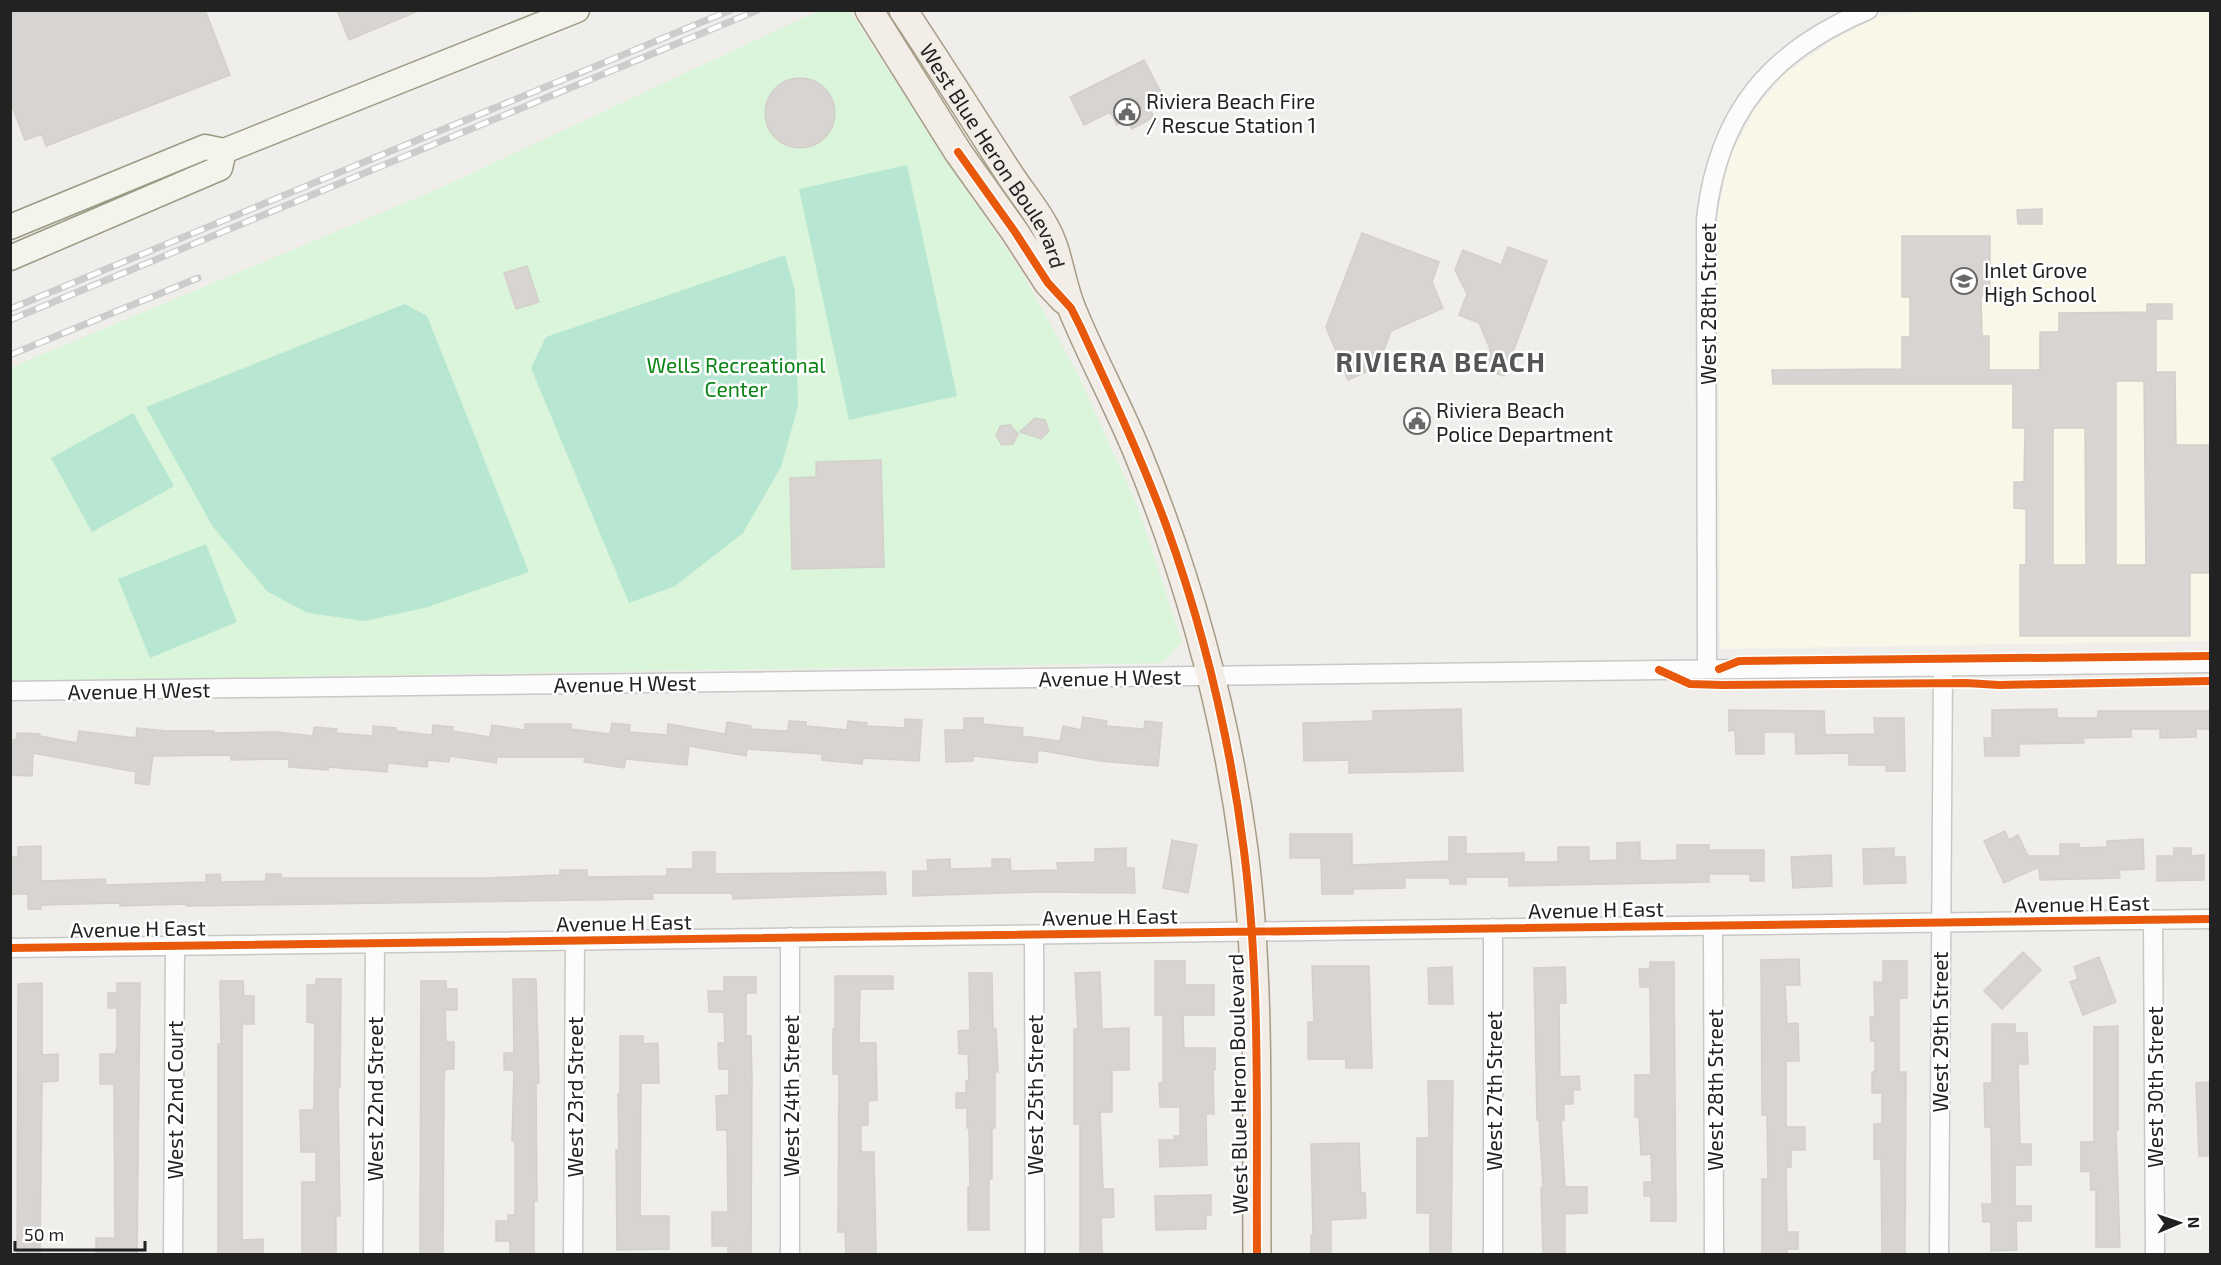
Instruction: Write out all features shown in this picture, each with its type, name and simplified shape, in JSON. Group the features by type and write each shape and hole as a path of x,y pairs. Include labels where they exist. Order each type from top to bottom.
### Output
{"main road":[{"path":"10,227 205,147 225,151 577,10"},
{"name":"West Blue Heron Boulevard","path":"868,10 958,152 1016,232 1047,283 1071,308"},
{"name":"West Blue Heron Boulevard","path":"903,10 1047,229 1071,308 1137,452 1166,525 1191,600 1212,676 1232,773 1244,851 1252,932 1256,1047 1257,1254"},
{"path":"10,258 220,168 225,151"}],"street":[{"name":"West 28th Street","path":"1707,669 1706,219 1709,189 1728,132 1741,109 1759,85 1803,44 1841,22 1868,10"},
{"name":"Avenue H West","path":"10,691 2211,663"},
{"name":"West 29th Street","path":"1939,1254 1943,666"},
{"name":"Avenue H East","path":"10,948 2211,919"},
{"name":"West 30th Street","path":"2153,920 2155,1254"},
{"name":"West 28th Street","path":"1713,926 1714,1254"},
{"name":"West 27th Street","path":"1493,928 1493,1254"},
{"name":"West 25th Street","path":"1034,935 1035,1254"},
{"name":"West 24th Street","path":"790,938 790,1254"},
{"name":"West 23rd Street","path":"573,1254 575,940"},
{"name":"West 22nd Street","path":"373,1254 375,943"},
{"name":"West 22nd Court","path":"173,1254 175,945"}],"shaded area":[{"name":"Inlet Grove High School","path":"1947,10 2210,11 2210,641 1720,649 1718,211 1731,154 1756,108 1786,73 1830,42 1879,16"}],"green space":[{"name":"Wells Recreational Center","path":"818,11 850,11 1023,274 1079,377 1137,505 1182,642 1163,663 11,681 10,368 438,189"},
{"path":"907,165 957,396 849,420 799,189"},
{"path":"785,255 795,291 798,406 781,467 743,533 675,586 629,603 531,368 546,337"},
{"path":"405,304 427,316 529,572 428,607 365,621 308,613 268,592 213,527 146,407"},
{"path":"133,413 174,486 92,532 51,458"},
{"path":"206,544 237,622 150,658 118,579"}],"building":[{"path":"10,10 205,10 230,75 46,146 42,134 25,140 10,101"},
{"path":"337,10 418,10 418,11 349,40"},
{"path":"1144,60 1163,96 1147,104 1154,117 1132,129 1127,119 1117,125 1110,112 1084,125 1070,97"},
{"path":"800,78 813,81 825,88 832,100 835,113 832,126 825,138 813,145 800,148 787,145 775,138 768,126 765,113 768,100 775,88 787,81"},
{"path":"2042,209 2042,224 2018,224 2017,210"},
{"path":"1362,233 1439,262 1432,282 1443,308 1391,331 1378,367 1348,380 1326,327"},
{"path":"1902,236 1990,236 1990,296 1981,296 1982,336 1989,336 1989,370 2040,370 2040,332 2059,332 2059,313 2147,312 2147,304 2172,304 2172,319 2156,319 2156,372 2175,372 2176,445 2211,445 2211,573 2190,573 2190,636 2020,636 2020,565 2026,565 2026,509 2014,508 2014,482 2024,482 2025,428 2013,428 2013,384 1773,384 1772,370 1902,369 1902,337 1910,337 1910,297 1902,297","holes":["2116,381 2144,381 2146,565 2116,565","2053,428 2085,428 2086,565 2053,565"]},
{"path":"1508,247 1547,261 1504,376 1483,368 1490,349 1479,323 1459,315 1467,294 1455,270 1463,250 1501,265"},
{"path":"527,266 539,302 516,309 504,273"},
{"path":"1035,418 1045,420 1049,431 1041,439 1020,432"},
{"path":"1010,425 1018,434 1013,444 1002,445 996,436 1000,426"},
{"path":"881,460 884,567 792,569 790,478 816,477 816,462"},
{"path":"1461,709 1463,771 1349,773 1349,760 1304,761 1303,723 1373,721 1373,711"},
{"path":"2057,709 2057,718 2098,718 2098,711 2211,711 2211,729 2196,729 2196,737 2160,738 2160,729 2131,729 2131,737 2083,738 2084,743 2019,744 2019,756 1985,756 1984,738 1992,738 1992,710"},
{"path":"1729,710 1824,711 1825,735 1875,734 1874,718 1904,718 1905,771 1886,771 1886,765 1849,765 1849,753 1796,754 1795,732 1764,732 1764,754 1736,754 1735,730 1729,731"},
{"path":"1083,717 1107,721 1106,726 1144,729 1145,721 1162,723 1158,766 1100,761 1038,750 1037,763 973,756 973,761 946,762 945,730 964,730 964,718 983,718 983,724 1023,728 1022,736 1060,741 1063,726 1081,730"},
{"path":"905,719 922,720 919,761 863,758 862,764 822,760 822,754 747,749 746,756 689,746 687,765 626,759 624,768 584,762 585,757 497,757 496,763 450,756 449,762 428,760 427,767 388,763 387,772 328,767 328,770 289,767 289,759 231,760 231,755 153,756 149,785 135,783 136,772 33,753 32,776 10,775 10,740 16,740 17,733 40,734 40,736 77,743 79,731 136,738 137,728 167,731 214,731 214,733 277,732 313,736 314,727 337,729 336,733 373,736 373,726 432,735 433,725 453,727 452,731 490,737 492,725 525,730 525,724 571,724 571,729 610,734 612,723 630,725 629,732 667,735 668,724 725,734 727,722 751,726 750,729 788,731 789,721 806,722 806,726 847,730 848,721 867,723 866,726 905,728"},
{"path":"2005,831 2009,840 2018,835 2028,856 2060,856 2060,844 2079,844 2079,848 2107,847 2107,841 2143,839 2144,869 2119,870 2120,878 2040,880 2039,867 2004,883 1984,841"},
{"path":"1290,834 1352,834 1352,865 1449,861 1449,837 1466,837 1466,854 1524,853 1524,862 1558,862 1558,847 1589,847 1589,861 1617,860 1617,843 1640,842 1640,860 1649,861 1677,860 1677,845 1709,845 1709,850 1764,850 1764,881 1750,881 1750,874 1709,874 1709,882 1509,886 1509,877 1466,877 1466,884 1450,884 1450,878 1405,878 1405,888 1353,889 1353,894 1322,894 1321,858 1290,858"},
{"path":"1172,840 1197,845 1188,893 1163,888"},
{"path":"41,846 41,881 105,879 106,885 206,882 206,875 220,874 221,882 266,881 266,874 281,874 281,878 488,878 560,875 560,870 587,870 587,877 667,876 667,869 693,869 693,852 715,852 715,874 885,872 886,894 733,899 732,893 652,893 653,899 186,906 186,904 120,906 120,903 41,905 41,909 28,909 28,894 10,894 10,857 18,857 18,847"},
{"path":"1126,848 1126,868 1134,868 1135,893 1037,892 913,896 913,871 928,871 927,860 950,859 950,869 992,868 992,859 1010,859 1011,871 1058,870 1057,863 1095,862 1095,849"},
{"path":"1894,848 1894,857 1905,857 1906,883 1864,884 1863,849"},
{"path":"2174,848 2191,848 2191,856 2204,855 2204,880 2157,881 2157,856 2174,856"},
{"path":"1831,855 1832,886 1793,888 1791,857"},
{"path":"2023,952 2041,970 2002,1009 1984,991"},
{"path":"2099,957 2116,1002 2083,1015 2070,982 2078,979 2074,967"},
{"path":"1799,959 1800,985 1785,985 1787,1024 1798,1023 1799,1061 1786,1061 1786,1127 1805,1127 1805,1150 1791,1150 1791,1167 1786,1168 1787,1232 1798,1232 1798,1249 1787,1249 1787,1254 1762,1254 1762,1179 1768,1179 1767,1115 1762,1115 1761,960"},
{"path":"1155,961 1185,961 1185,985 1214,985 1214,1015 1183,1015 1184,1048 1215,1048 1214,1114 1206,1114 1207,1165 1160,1167 1159,1140 1175,1140 1174,1136 1180,1136 1180,1107 1160,1107 1159,1083 1163,1083 1163,1015 1155,1015"},
{"path":"1883,961 1907,961 1907,998 1899,998 1899,1072 1906,1072 1905,1254 1882,1254 1881,1159 1874,1159 1874,1124 1882,1124 1882,1093 1872,1093 1875,1041 1871,1041 1870,1017 1875,1017 1874,982 1883,982"},
{"path":"1650,962 1674,962 1676,1221 1651,1221 1651,1196 1644,1196 1644,1182 1652,1182 1651,1154 1641,1155 1639,1117 1635,1117 1635,1075 1651,1075 1650,987 1640,987 1639,969 1650,969"},
{"path":"1312,966 1369,966 1372,1068 1346,1068 1346,1059 1308,1059 1308,1022 1314,1022"},
{"path":"1452,967 1453,1004 1429,1004 1428,968"},
{"path":"1565,967 1566,1003 1559,1003 1560,1077 1579,1076 1580,1090 1573,1090 1573,1104 1564,1104 1564,1120 1561,1120 1565,1187 1587,1187 1587,1213 1565,1214 1565,1254 1543,1254 1541,1188 1543,1188 1539,1120 1537,1120 1534,968"},
{"path":"1100,972 1102,1029 1129,1028 1129,1070 1112,1070 1112,1112 1100,1112 1103,1189 1113,1189 1114,1217 1101,1218 1102,1254 1080,1254 1080,1124 1074,1124 1074,1029 1078,1029 1075,973"},
{"path":"969,973 992,973 993,1029 996,1029 998,1072 995,1072 995,1128 992,1128 992,1179 989,1179 989,1230 968,1230 969,1128 967,1128 967,1108 956,1108 956,1093 966,1093 966,1081 969,1081 968,1054 959,1054 958,1031 970,1030"},
{"path":"835,976 893,976 893,989 860,989 859,1043 876,1043 877,1100 868,1101 868,1125 861,1125 861,1152 874,1152 876,1254 846,1254 845,1232 838,1232 839,1074 833,1074"},
{"path":"724,977 756,977 756,993 746,993 746,1036 751,1036 752,1078 751,1254 728,1254 728,1246 712,1246 712,1212 728,1212 727,1130 717,1130 716,1096 729,1095 729,1069 719,1069 718,1043 725,1043 724,1012 709,1012 708,991 724,991"},
{"path":"316,979 341,979 340,1087 338,1087 340,1216 336,1216 336,1254 302,1254 302,1182 316,1182 316,1152 301,1152 300,1110 314,1110 315,1023 307,1022 307,985 316,985"},
{"path":"513,979 536,979 539,1083 536,1083 537,1201 534,1201 534,1254 510,1254 510,1241 496,1241 496,1221 508,1221 508,1215 515,1215 515,1141 512,1141 514,1070 504,1070 504,1053 514,1053"},
{"path":"220,981 243,981 244,996 254,996 254,1024 242,1024 242,1240 263,1239 263,1254 218,1254"},
{"path":"421,981 446,981 446,989 457,989 457,1010 445,1010 446,1042 454,1042 454,1069 445,1069 444,1080 443,1254 420,1254"},
{"path":"42,983 42,1055 58,1054 58,1081 42,1082 40,1254 17,1254 18,984"},
{"path":"117,983 140,983 137,1254 96,1254 96,1238 115,1238 114,1084 100,1084 100,1054 115,1054 117,1047 117,1008 108,1008 108,993 117,993"},
{"path":"1992,1024 2015,1024 2015,1033 2027,1033 2028,1064 2018,1064 2020,1144 2031,1144 2031,1165 2015,1165 2015,1206 2031,1206 2031,1221 2016,1221 2017,1250 1991,1251 1991,1222 1983,1222 1982,1204 1992,1204 1991,1127 1985,1127 1984,1083 1992,1083"},
{"path":"2118,1026 2118,1130 2116,1130 2120,1247 2096,1247 2096,1190 2091,1190 2090,1171 2081,1172 2081,1142 2094,1142 2094,1027"},
{"path":"620,1036 643,1036 643,1044 658,1043 659,1083 641,1083 640,1216 669,1216 669,1249 617,1250 616,1150 619,1150"},
{"path":"1428,1081 1453,1081 1451,1254 1430,1254 1430,1213 1417,1213 1417,1138 1429,1138"},
{"path":"2211,1082 2211,1156 2199,1156 2196,1083"},
{"path":"1359,1143 1361,1193 1365,1193 1366,1218 1331,1220 1331,1254 1311,1254 1311,1235 1313,1235 1311,1144"},
{"path":"1211,1195 1211,1215 1206,1215 1206,1229 1156,1230 1155,1196"}],"railway":[{"path":"10,309 731,10"},
{"path":"10,320 758,10"},
{"path":"10,355 198,278"}],"cycle path":[{"path":"958,152 1048,283 1071,308 1080,326 1125,424 1166,525 1204,645 1231,768 1249,901 1255,1002 1257,1254"},
{"path":"1719,669 1739,661 2210,656"},
{"path":"1659,670 1690,684 1722,685 1966,683 1999,685 2210,681"},
{"path":"10,948 2210,919"}],"place":[{"name":"Riviera Beach Fire / Rescue Station 1","path":"1127,112"},
{"name":"Inlet Grove High School","path":"1964,281"},
{"name":"Riviera Beach Police Department","path":"1417,421"}],"district":[{"name":"RIVIERA BEACH","path":"1441,361"}]}
